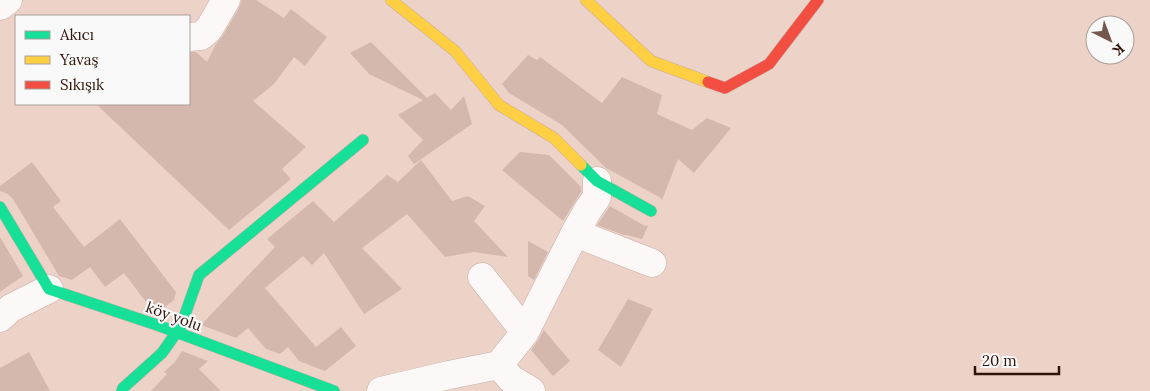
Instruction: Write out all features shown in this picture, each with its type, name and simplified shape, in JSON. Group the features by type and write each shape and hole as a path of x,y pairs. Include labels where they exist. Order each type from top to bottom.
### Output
{"street":[{"path":"0,6 8,0"},
{"path":"190,37 202,36 209,29 226,0"},
{"path":"391,0 455,51 499,105 554,138 597,180 651,211"},
{"path":"586,0 650,61 725,88 769,64 818,0"},
{"path":"122,391 162,353 177,332 199,275 363,140"},
{"path":"381,391 499,365 525,332 575,233 596,197 597,180"},
{"path":"0,207 49,289 11,308 0,318"},
{"path":"575,233 652,263"},
{"path":"482,277 525,332"},
{"name":"köy yolu","path":"49,289 177,332 334,391"},
{"path":"499,365 512,379 531,391"}],"building":[{"path":"242,0 256,0 284,18 291,9 327,37 305,66 294,57 274,84 253,101 306,147 282,169 291,179 229,230 97,105 190,105 190,52 196,52 207,62"},
{"path":"371,42 427,98 435,93 451,110 464,96 472,124 414,164 408,156 423,140 398,115 423,100 369,74 350,53"},
{"path":"528,55 537,60 540,57 602,103 622,77 662,95 657,114 692,130 707,118 731,128 694,173 678,159 662,200 606,168 562,125 509,93 502,84"},
{"path":"520,152 549,155 581,187 581,192 563,221 502,170"},
{"path":"421,160 452,201 468,196 485,206 474,221 508,257 474,252 445,257 407,214 362,248 402,289 364,314 324,253 312,265 303,256 265,288 316,347 341,327 356,346 325,371 299,361 288,347 280,354 266,349 248,328 236,338 201,325 275,247 267,239 313,201 334,222 387,175 398,182"},
{"path":"32,162 61,201 53,207 84,247 120,219 176,292 174,300 161,310 149,306 124,273 105,287 90,267 72,280 59,276 13,199 8,194 0,191 0,186"},
{"path":"610,206 648,226 642,239 624,235 597,225"},
{"path":"0,237 23,276 0,292"},
{"path":"528,241 548,252 534,280 528,276"},
{"path":"628,299 653,309 621,367 598,350"},
{"path":"544,330 570,361 553,376 531,350"},
{"path":"182,351 208,361 199,369 221,391 151,391 167,374 164,372 175,362"},
{"path":"29,352 50,391 0,391 0,368"}],"traffic: fast":[{"path":"122,391 162,353 181,326 199,275 363,140"},
{"path":"581,165 597,181 651,211"},
{"path":"0,207 49,289 157,325 334,391"}],"traffic: slow":[{"path":"391,0 455,51 499,105 554,138 581,165"},
{"path":"586,0 651,61 708,82"}],"traffic: jam":[{"path":"708,82 725,88 769,64 818,0"}]}
